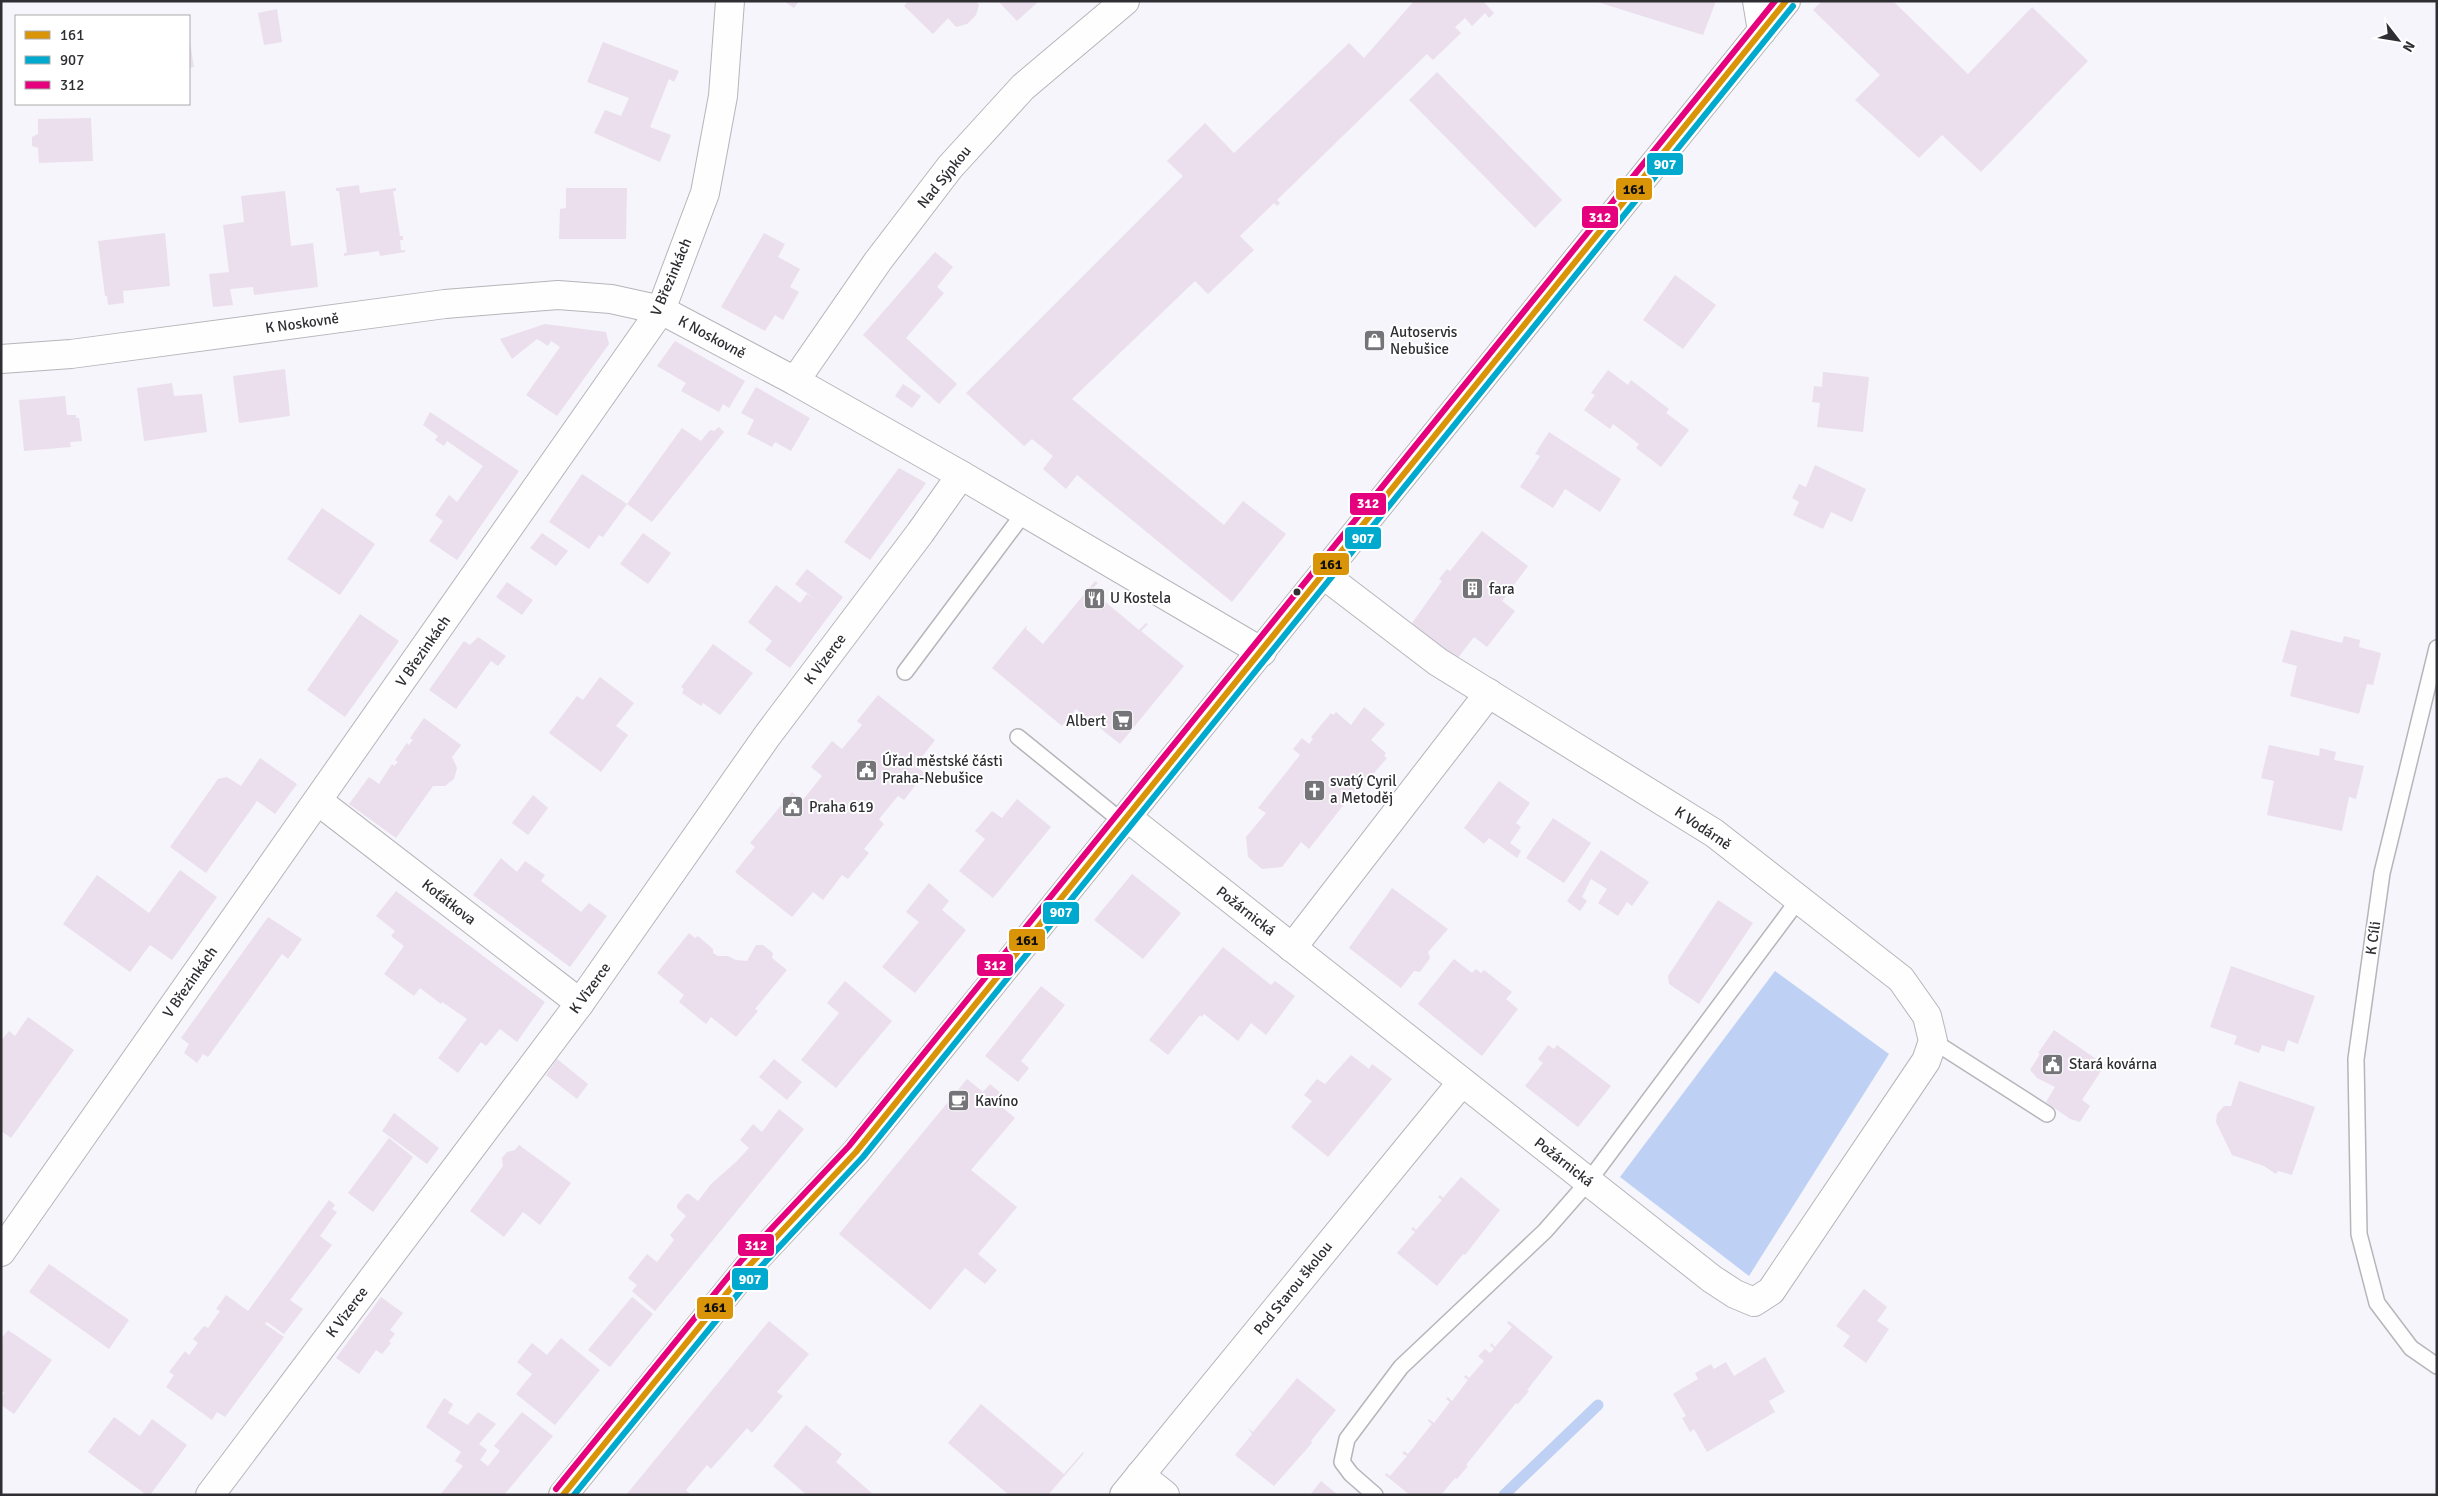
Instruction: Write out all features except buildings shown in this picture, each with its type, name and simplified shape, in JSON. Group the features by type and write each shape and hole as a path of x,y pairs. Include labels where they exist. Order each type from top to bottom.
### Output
{"street":[{"name":"V Březinkách","path":"1,1252 11,1218 318,801 661,310 705,193 723,96 730,1"},
{"name":"Nad Sýpkou","path":"795,381 878,261 950,167 1024,86 1125,1"},
{"path":"1757,1 1762,31"},
{"path":"563,1495 748,1266 856,1152 1126,821 1786,1"},
{"name":"K Noskovně","path":"1,359 70,354 445,304 558,296 611,299 661,310 795,381 961,475 1262,652"},
{"name":"K Vizerce","path":"210,1495 580,1003 767,736 920,533 961,475"},
{"name":"K Vodárně","path":"1324,575 1438,662 1714,833 1902,979 1927,1016 1933,1040"},
{"path":"1292,948 1489,693"},
{"name":"Koťátkova","path":"318,801 580,1003"},
{"name":"Požárnická","path":"1126,821 1292,948 1712,1279 1735,1294 1754,1302 1771,1291 1926,1061 1933,1040"},
{"name":"Pod Starou školou","path":"1132,1485 1462,1082"},
{"path":"1132,1485 1165,1495"}],"lane":[{"path":"905,672 1024,513"},
{"name":"K Cíli","path":"2437,648 2382,873 2356,1059 2359,1234 2378,1303 2410,1348 2437,1366"},
{"path":"1018,736 1126,821"},
{"path":"1374,1495 1351,1474 1342,1462 1346,1438 1401,1367 1545,1231 1588,1182 1798,899"},
{"path":"1933,1040 2047,1114"}],"water":[{"path":"1775,971 1889,1054 1749,1276 1620,1177"}],"waterway":[{"path":"1504,1495 1598,1405"}],"transit line":[{"name":"312","path":"556,1489 741,1261 849,1146 1775,1"},
{"name":"161","path":"563,1495 748,1267 856,1152 1786,1"},
{"name":"907","path":"574,1495 755,1273 863,1157 1793,6"}],"place":[{"name":"Autoservis Nebušice","path":"1374,341"},
{"name":"fara","path":"1473,589"},
{"name":"U Kostela","path":"1094,598"},
{"name":"Albert","path":"1122,721"},
{"name":"Úřad městské části Praha-Nebušice","path":"866,770"},
{"name":"svatý Cyril a Metoděj","path":"1314,790"},
{"name":"Praha 619","path":"793,807"},
{"name":"Stará kovárna","path":"2053,1064"},
{"name":"Kavíno","path":"959,1101"}]}
